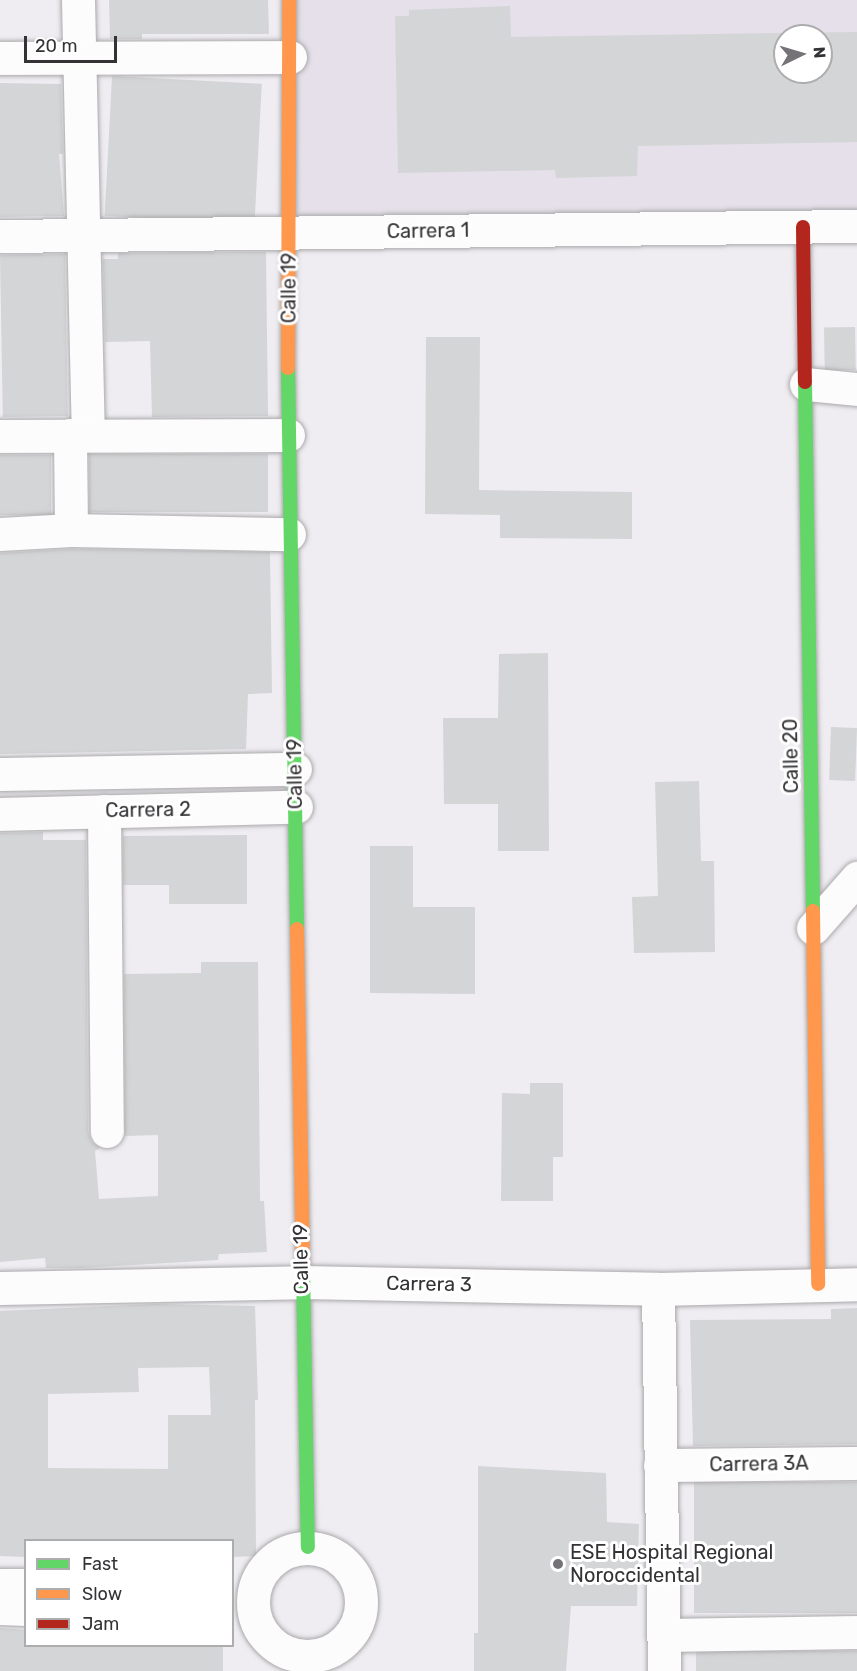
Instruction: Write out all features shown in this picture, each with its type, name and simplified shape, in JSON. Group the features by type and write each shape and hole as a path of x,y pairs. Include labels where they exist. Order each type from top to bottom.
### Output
{"street":[{"path":"71,530 79,435 85,235 78,0"},
{"name":"Calle 19","path":"289,0 289,534 296,807 308,1547"},
{"path":"0,58 290,57"},
{"name":"Carrera 1","path":"0,236 857,226"},
{"name":"Calle 20","path":"803,227 818,1284"},
{"path":"806,384 857,389"},
{"path":"0,436 288,435"},
{"path":"0,534 71,530 289,534"},
{"name":"Carrera 2","path":"0,774 295,769"},
{"name":"Carrera 2","path":"0,814 296,807"},
{"path":"104,811 107,1131"},
{"path":"813,928 857,878"},
{"name":"Carrera 3","path":"0,1288 302,1282 658,1289 857,1284"},
{"path":"658,1289 664,1671"},
{"name":"Carrera 3A","path":"660,1465 857,1463"},
{"path":"308,1547 327,1551 344,1562 356,1578 362,1597 359,1617 350,1635 336,1649 297,1663 269,1641 243,1602 272,1560 289,1550 308,1547"},
{"path":"0,1585 24,1586"},
{"path":"0,1608 24,1609"},
{"path":"664,1635 857,1632"}],"shaded area":[{"path":"287,0 857,0 857,210 289,223"}],"building":[{"path":"109,0 268,0 269,34 142,34 142,39 110,39"},
{"path":"510,6 511,37 773,33 773,84 833,84 833,32 857,32 857,142 638,146 637,176 556,178 555,170 398,173 395,16 409,16 409,10"},
{"path":"112,76 262,84 254,224 105,216"},
{"path":"0,83 61,84 63,154 59,154 64,216 0,217"},
{"path":"266,252 268,416 152,417 150,341 105,342 103,259 118,259 118,253"},
{"path":"65,254 68,416 3,417 0,255"},
{"path":"855,327 856,370 825,371 824,328"},
{"path":"426,337 480,337 479,490 632,492 632,539 500,538 500,515 425,514"},
{"path":"89,454 268,454 268,512 89,512"},
{"path":"0,455 51,455 51,515 0,515"},
{"path":"71,549 270,552 272,693 248,694 246,749 0,754 0,553"},
{"path":"548,653 549,851 498,851 498,804 444,804 443,718 498,718 499,654"},
{"path":"831,727 857,728 855,781 829,780"},
{"path":"699,781 701,861 714,861 715,952 634,953 632,897 658,896 655,782"},
{"path":"43,832 43,840 86,840 88,1131 91,1141 100,1148 95,1151 99,1199 158,1196 158,1135 125,1136 124,974 201,973 201,962 258,962 260,1201 264,1201 267,1252 219,1254 218,1260 81,1268 46,1268 45,1258 0,1262 0,833"},
{"path":"247,835 247,904 169,904 169,885 123,885 123,836"},
{"path":"370,846 413,846 413,907 475,907 475,994 370,993"},
{"path":"530,1083 563,1083 563,1157 553,1157 553,1201 501,1201 502,1093 530,1094"},
{"path":"153,1304 255,1306 258,1400 255,1400 256,1556 234,1557 234,1539 24,1539 24,1557 0,1556 0,1311","holes":["209,1367 211,1415 168,1415 168,1469 48,1468 48,1394 139,1392 138,1368"]},
{"path":"857,1308 857,1444 693,1446 690,1320 831,1319 831,1309"},
{"name":"ESE Hospital Regional Noroccidental","path":"478,1466 606,1473 607,1522 639,1524 637,1606 571,1606 566,1671 474,1671 474,1633 478,1633"},
{"path":"694,1482 857,1482 857,1613 694,1613"},
{"path":"0,1628 24,1630 24,1647 223,1647 223,1671 0,1671"},
{"path":"696,1651 857,1651 857,1671 696,1671"}],"traffic: fast":[{"path":"288,368 297,929"},
{"path":"805,382 813,911"},
{"path":"303,1268 308,1547"}],"traffic: slow":[{"path":"288,368 289,0"},
{"path":"813,911 818,1284"},
{"path":"297,929 303,1268"}],"traffic: jam":[{"path":"803,227 805,382"}],"place":[{"name":"ESE Hospital Regional Noroccidental","path":"558,1564"}]}
